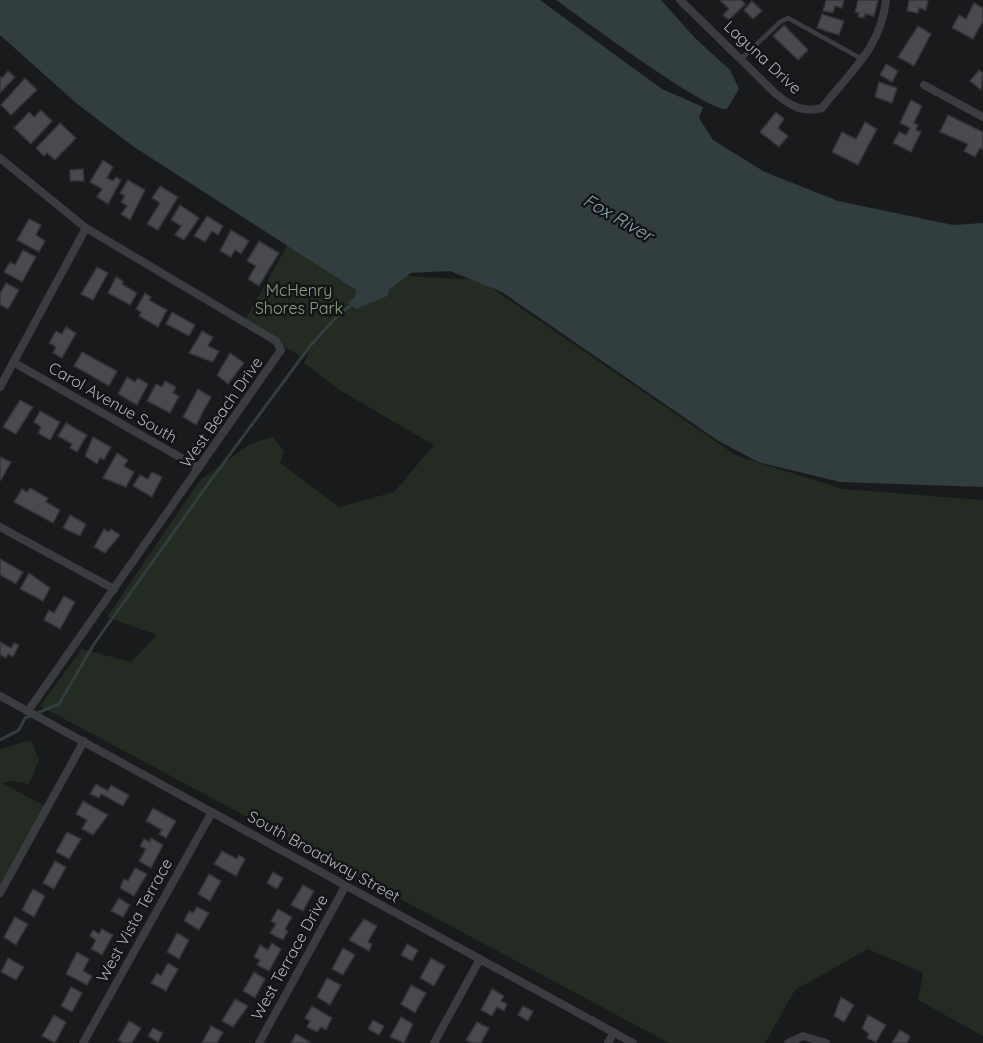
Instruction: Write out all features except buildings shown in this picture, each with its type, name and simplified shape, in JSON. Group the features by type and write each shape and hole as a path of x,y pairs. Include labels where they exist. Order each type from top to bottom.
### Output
{"street":[{"name":"Laguna Drive","path":"680,0 792,106 809,111 822,108 876,41 884,20 886,0"},
{"path":"924,85 983,117"},
{"name":"West Beach Drive","path":"0,158 86,228 276,341 280,353 28,711"},
{"path":"0,387 86,228"},
{"name":"Carol Avenue South","path":"13,363 199,468"},
{"path":"0,527 114,589"},
{"name":"South Broadway Street","path":"0,696 633,1043"},
{"path":"0,893 84,741"},
{"name":"West Vista Terrace","path":"83,1043 212,812"},
{"name":"West Terrace Drive","path":"259,1043 346,885"},
{"path":"434,1043 480,959"},
{"path":"608,1043 614,1032"},
{"path":"788,1043 803,1036 826,1043"}],"lane":[{"path":"741,59 780,22 788,18 862,59"}],"green space":[{"name":"McHenry Shores Park","path":"288,244 356,290 355,297 347,304 356,309 389,290 405,276 480,280 737,456 843,489 983,500 983,1036 918,1000 923,973 868,949 795,990 765,1043 669,1043 40,706 82,649 131,662 157,635 107,617 200,480 250,444 273,437 284,451 280,463 339,507 394,492 434,445 341,391 304,363 313,342 300,356 244,322"},
{"path":"31,740 39,760 29,784 12,781 2,783 47,807 0,893 0,749"}],"water":[{"name":"Fox River","path":"0,0 540,0 662,89 703,107 699,118 713,140 765,172 838,201 953,225 983,223 983,487 840,482 758,462 717,440 502,292 450,271 411,273 389,290 387,296 356,309 347,303 355,297 356,290 134,147 76,103 0,35"},
{"path":"556,0 661,0 695,38 730,70 739,89 727,109 715,106 615,43"}],"waterway":[{"path":"0,740 19,730 25,718 59,704 94,644 208,484 310,346 338,315 354,303"}]}
